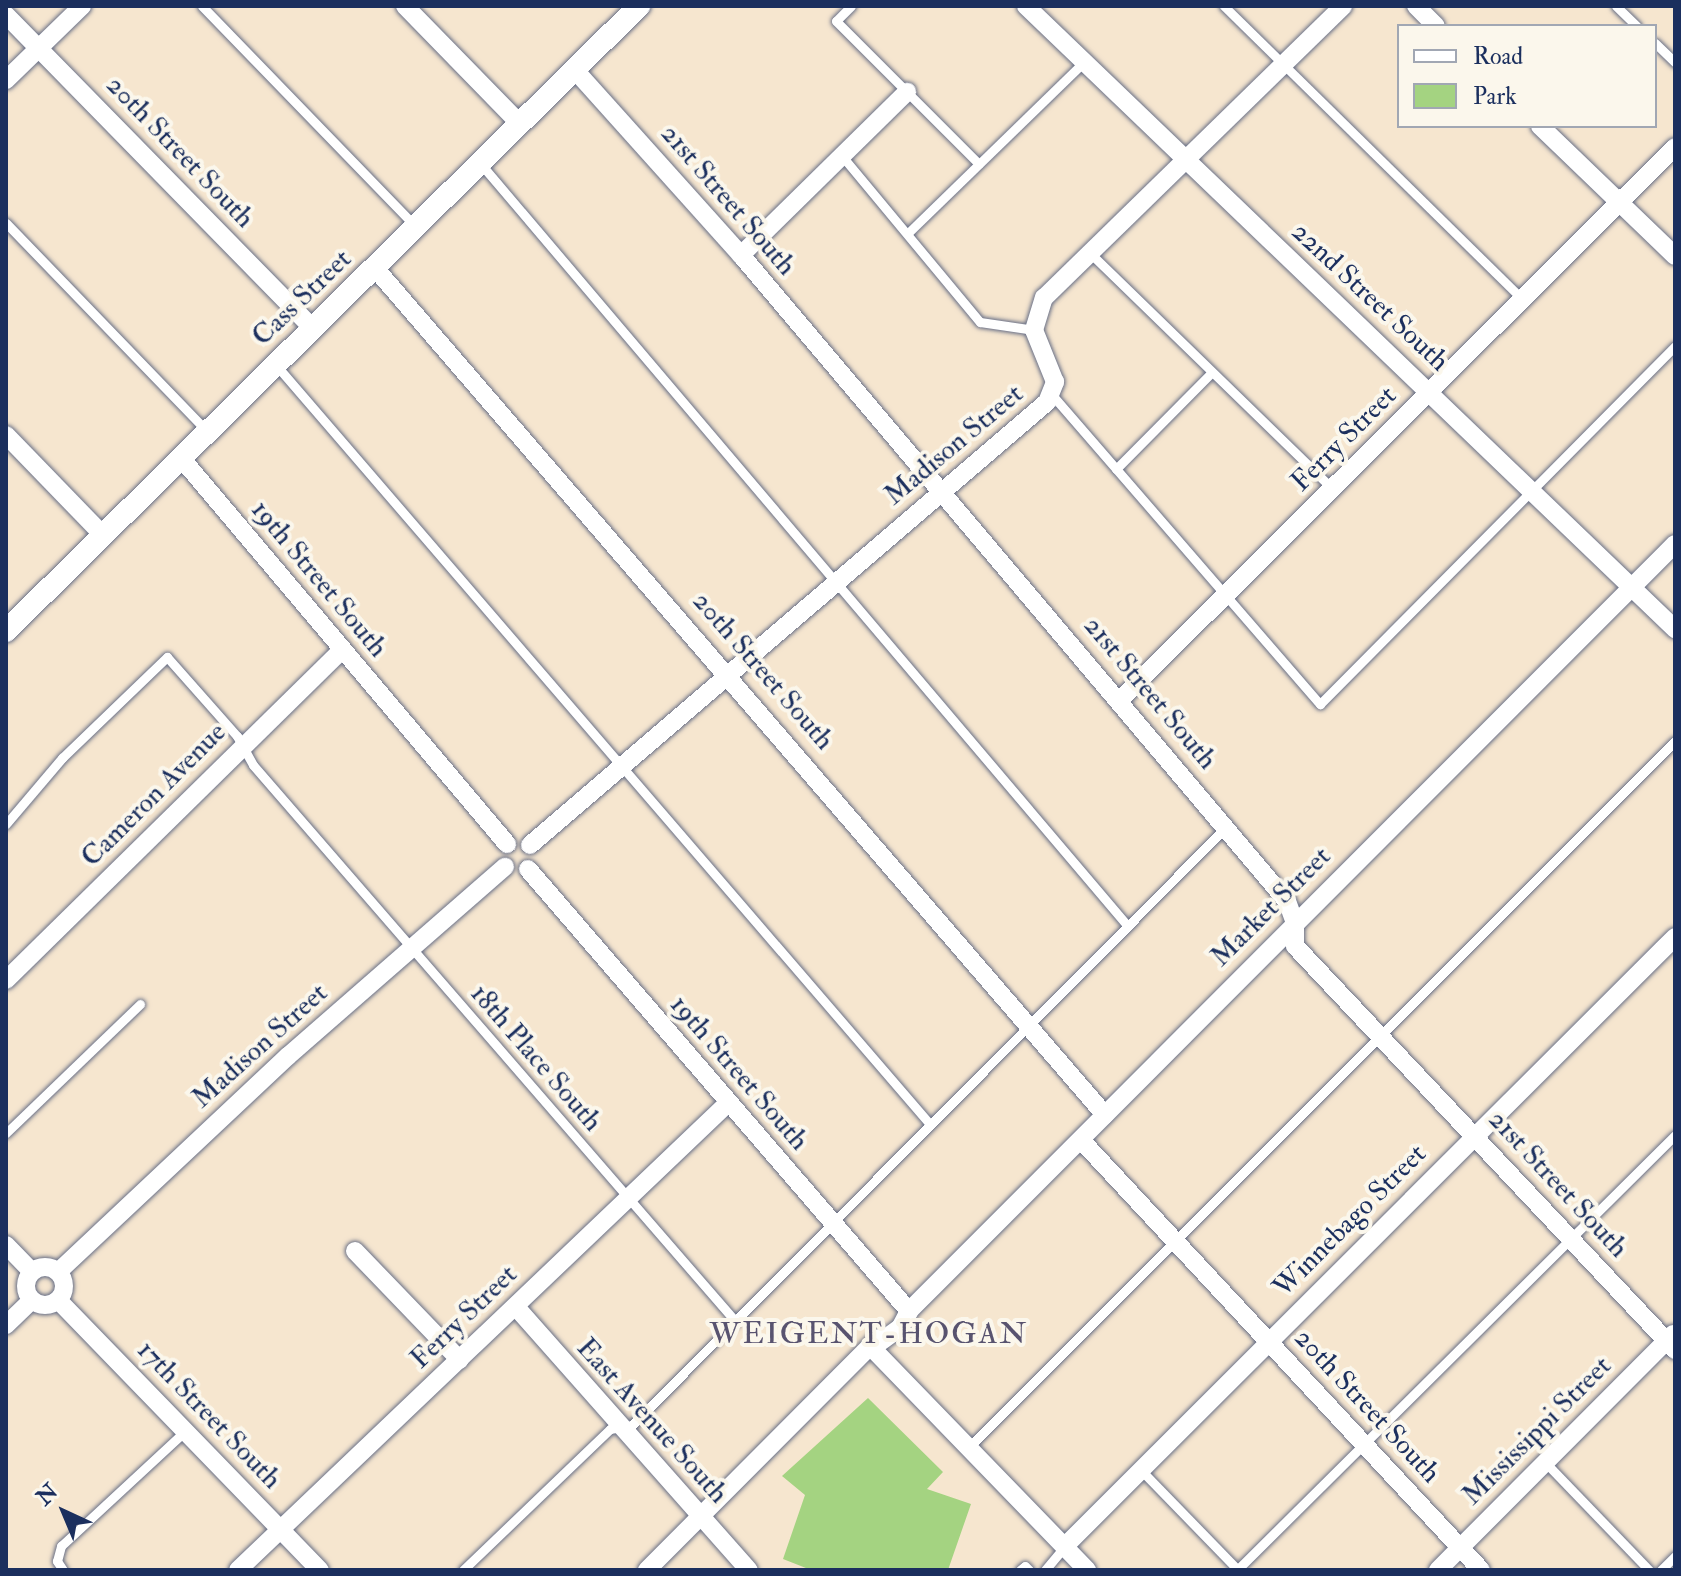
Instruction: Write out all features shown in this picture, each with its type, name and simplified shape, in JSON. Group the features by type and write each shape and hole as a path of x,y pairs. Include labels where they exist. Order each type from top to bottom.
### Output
{"street":[{"path":"6,80 82,6"},
{"path":"405,6 520,124"},
{"name":"Cass Street","path":"6,631 639,6"},
{"name":"22nd Street South","path":"1026,6 1183,161 1430,391 1675,629"},
{"path":"1034,330 1044,298 1343,6"},
{"path":"1416,6 1434,24"},
{"name":"20th Street South","path":"6,15 313,329"},
{"name":"21st Street South","path":"574,69 741,255 1287,901 1295,923 1295,946 1571,1239 1672,1341"},
{"path":"741,255 907,92"},
{"path":"1542,128 1675,256"},
{"name":"Ferry Street","path":"1120,700 1675,147"},
{"name":"20th Street South","path":"375,268 729,673 1105,1115"},
{"name":"Madison Street","path":"530,845 1053,396 1055,382 1034,330"},
{"path":"6,435 104,536"},
{"name":"19th Street South","path":"182,459 507,844"},
{"name":"Market Street","path":"647,1570 872,1348 895,1317 909,1311 1675,544"},
{"name":"Cameron Avenue","path":"6,980 342,650"},
{"path":"521,840 530,845 534,860 528,869 519,873 505,867 501,852 507,844 521,840"},
{"name":"Madison Street","path":"58,1272 411,948 505,867"},
{"name":"19th Street South","path":"528,869 727,1104 909,1311"},
{"name":"Winnebago Street","path":"1065,1546 1675,937"},
{"name":"Ferry Street","path":"238,1570 727,1104"},
{"name":"20th Street South","path":"1081,1140 1481,1570"},
{"path":"6,1245 32,1272"},
{"path":"355,1251 460,1360"},
{"path":"48,1267 58,1272 64,1283 58,1300 42,1305 32,1300 27,1283 32,1272 48,1267"},
{"path":"6,1325 32,1300"},
{"name":"17th Street South","path":"58,1300 320,1570"},
{"name":"East Avenue South","path":"516,1307 749,1570"},
{"name":"Mississippi Street","path":"1438,1570 1672,1341"},
{"path":"872,1348 1087,1570"}],"lane":[{"path":"202,6 416,227"},
{"path":"851,6 836,21 979,164"},
{"path":"1224,6 1522,299"},
{"path":"1616,6 1635,24"},
{"path":"1657,45 1675,62"},
{"path":"908,233 1083,63"},
{"path":"842,156 980,322 1034,330"},
{"path":"480,163 832,584 1127,925"},
{"path":"6,223 208,432"},
{"path":"1090,253 1334,490"},
{"path":"1053,396 1320,704 1675,346"},
{"path":"276,365 929,1123"},
{"path":"1116,469 1211,373"},
{"name":"18th Place South","path":"6,824 62,758 167,657 244,747 253,765 736,1322"},
{"path":"969,1447 1675,741"},
{"path":"463,1570 610,1429 632,1425 1226,827"},
{"path":"6,1133 140,1004"},
{"path":"1140,1469 1238,1570 1675,1135"},
{"path":"63,1570 57,1561 61,1546 185,1431"},
{"path":"1545,1462 1649,1570"},
{"path":"1045,1570 1065,1546"},
{"path":"1661,1570 1675,1556"},
{"path":"1020,1570 1025,1566 1029,1570"}],"green space":[{"path":"868,1398 943,1472 927,1489 971,1504 948,1570 811,1570 783,1559 805,1495 782,1476"}],"district":[{"name":"WEIGENT-HOGAN","path":"869,1334"}]}
